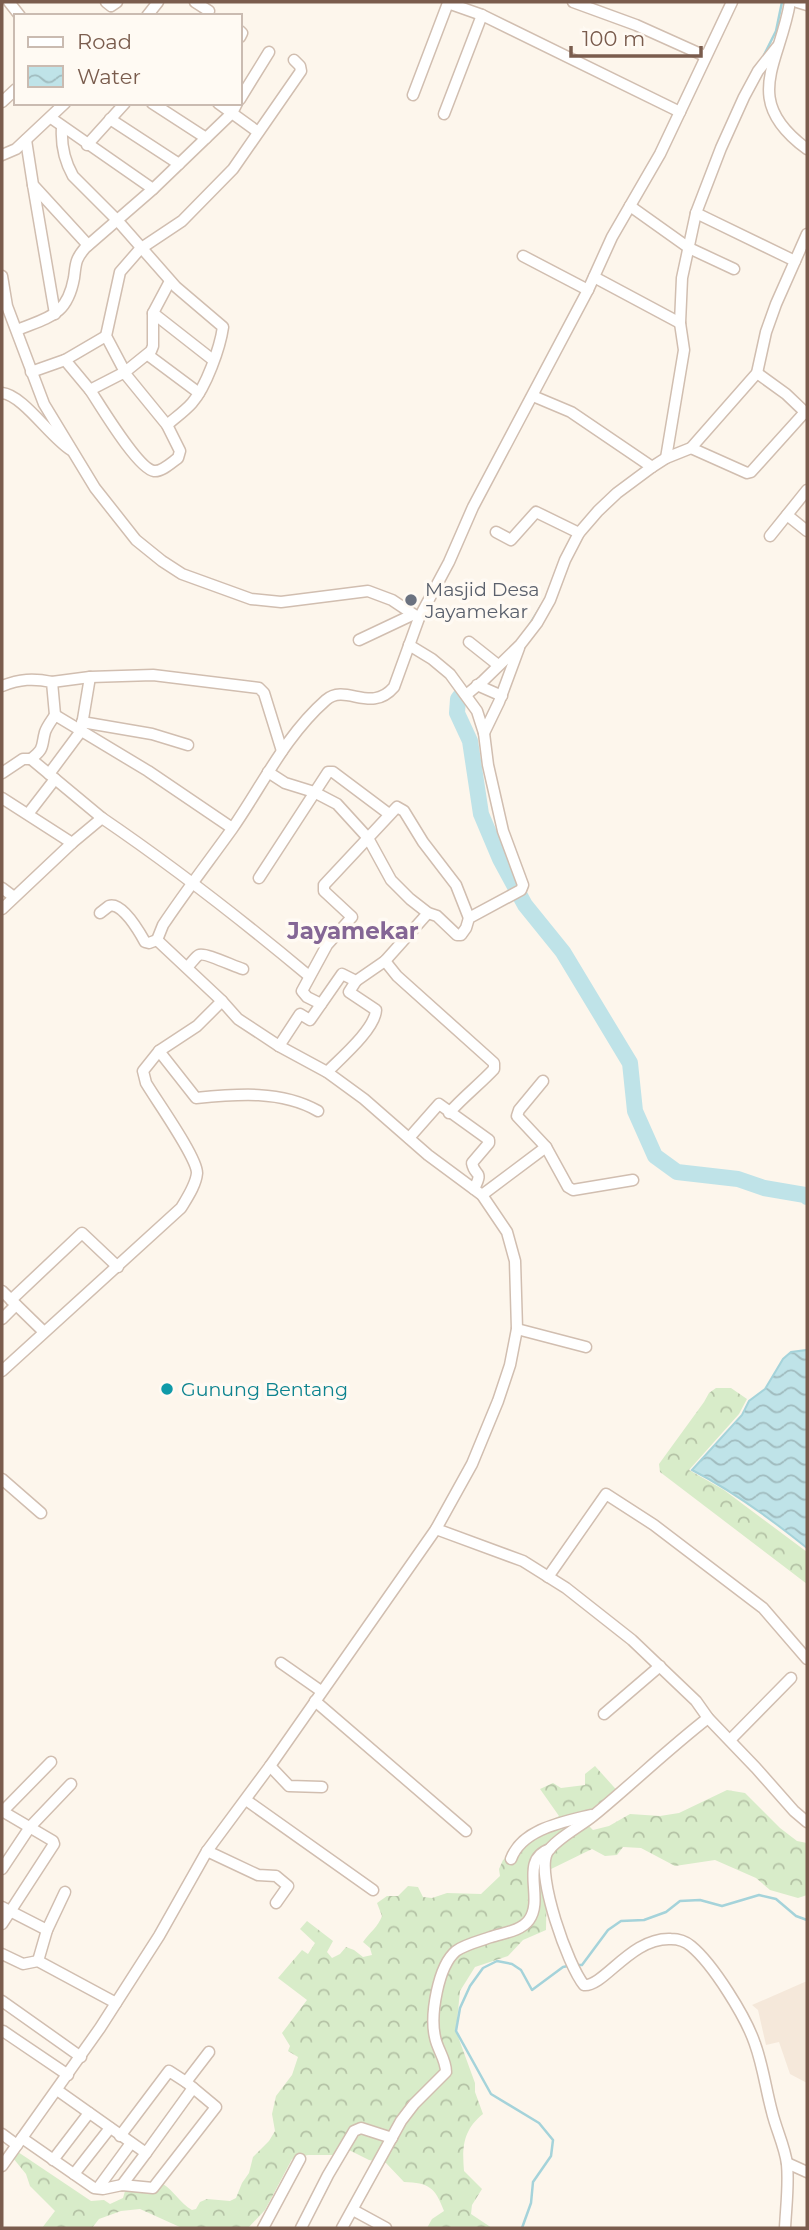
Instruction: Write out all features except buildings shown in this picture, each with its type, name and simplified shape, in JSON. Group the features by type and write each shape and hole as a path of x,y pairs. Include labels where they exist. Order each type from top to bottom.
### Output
{"street":[{"path":"106,2 111,6 117,2"},
{"path":"195,2 210,14"},
{"path":"573,2 636,25 705,56"},
{"path":"100,913 113,905 122,910 145,942 157,940 163,925 297,730 335,694 381,698 394,687 409,645 415,617 449,562 495,463 588,290 612,237 660,153 732,2"},
{"path":"790,2 767,86 771,107 783,128 807,149"},
{"path":"797,2 807,5"},
{"path":"413,95 446,3 482,15 680,112"},
{"path":"444,114 482,15"},
{"path":"666,458 684,350 680,323 682,278 696,213 744,97 758,71 778,47"},
{"path":"242,95 269,52"},
{"path":"65,360 90,390 130,450 148,468 161,470 180,455 167,425 125,372 106,336 119,274 140,249 182,220 233,169 301,71 294,60"},
{"path":"2,155 16,149 63,105"},
{"path":"87,145 123,105"},
{"path":"155,105 206,138"},
{"path":"17,330 55,314 70,296 75,261 88,245 153,189 236,105 258,132"},
{"path":"51,118 153,189"},
{"path":"110,118 179,164"},
{"path":"62,128 61,139 73,176 117,220 170,281 223,327 199,393 192,403 167,425"},
{"path":"26,140 55,314"},
{"path":"33,185 88,245"},
{"path":"630,206 688,248 734,270"},
{"path":"696,213 795,261"},
{"path":"466,695 520,645 537,623 579,533 617,493 666,458 691,448 757,373 766,332 807,234"},
{"path":"523,256 588,290"},
{"path":"2,276 7,306 44,404 95,488 136,540 182,574 251,599 281,602 368,591 392,600 415,617"},
{"path":"594,277 680,323"},
{"path":"90,390 125,372 148,355 153,346 153,313 170,281"},
{"path":"153,313 213,360"},
{"path":"31,372 65,360 106,336"},
{"path":"148,355 199,393"},
{"path":"691,448 747,473 751,472 806,413 757,373"},
{"path":"2,393 16,397 60,443 74,452"},
{"path":"533,396 571,412 652,467"},
{"path":"770,536 807,489"},
{"path":"496,532 511,540 536,512 579,533"},
{"path":"787,515 807,531"},
{"path":"359,640 415,617"},
{"path":"469,642 498,665"},
{"path":"409,645 450,674 477,711 484,733 488,765 503,831 523,885 521,890 469,918"},
{"path":"484,733 502,696 520,645"},
{"path":"2,685 18,680 40,679 52,682 90,677 153,675 259,688 264,693 282,751"},
{"path":"28,814 82,726 90,677"},
{"path":"2,773 23,759 31,759 44,746 45,732 55,715 52,682"},
{"path":"477,685 502,696"},
{"path":"55,715 82,726 100,743 148,771 232,828"},
{"path":"82,726 106,726 152,734 188,745"},
{"path":"100,743 106,726"},
{"path":"31,759 102,818 258,932 309,976"},
{"path":"268,772 285,783 314,792 337,804 368,838 391,880 410,899 428,913 437,916 459,936 466,928 469,918 456,885 423,842 404,811 397,807 389,814 368,838 324,885 324,891 352,917 327,945 302,991 303,995 321,1004"},
{"path":"259,878 328,772 333,772 389,814"},
{"path":"2,797 72,843"},
{"path":"2,909 102,818"},
{"path":"2,888 14,897"},
{"path":"327,1072 362,1036 375,1017 376,1010 349,992 356,981 385,961 428,913"},
{"path":"2,2166 81,2057 159,1936 207,1851 246,1800 436,1529 472,1465 498,1401 510,1365 517,1329 515,1261 506,1232 478,1192 327,1072 279,1046 239,1019 157,940"},
{"path":"187,967 200,955 206,954 243,970"},
{"path":"385,961 397,976 494,1063 494,1069 479,1085 465,1094 449,1113"},
{"path":"279,1046 300,1014 310,1020 342,974 356,981"},
{"path":"2,1371 181,1208 197,1173 186,1147 144,1077 146,1066 159,1051 197,1026 222,1001"},
{"path":"159,1051 196,1098 234,1094 273,1097 300,1101 318,1111"},
{"path":"543,1081 517,1116 546,1147 568,1187 573,1190 633,1180"},
{"path":"409,1138 439,1104 489,1140 472,1163 479,1174 478,1192"},
{"path":"478,1192 546,1147"},
{"path":"2,1319 13,1302 80,1234 118,1267"},
{"path":"2,1291 44,1332"},
{"path":"517,1329 586,1347"},
{"path":"2,1479 41,1513"},
{"path":"548,1577 606,1494 654,1525 763,1608 807,1659"},
{"path":"436,1529 523,1561 566,1588 632,1640 696,1701 708,1718 807,1822"},
{"path":"281,1663 466,1831"},
{"path":"604,1714 660,1667"},
{"path":"730,1741 791,1678"},
{"path":"342,2228 401,2121 446,2072 434,2027 440,1980 444,1968 456,1951 522,1927 530,1919 535,1899 533,1865 540,1853 550,1849 597,1813 668,1748 708,1718"},
{"path":"2,1924 5,1910 53,1846 53,1841 2,1811 51,1762"},
{"path":"270,1766 289,1786 322,1787"},
{"path":"2,1870 30,1827 71,1784"},
{"path":"246,1800 373,1890"},
{"path":"511,1859 521,1842 533,1834 597,1813"},
{"path":"550,1849 544,1860 553,1913 576,1973 584,1984 590,1985 631,1952 649,1942 682,1940 690,1945 718,1979 749,2028 787,2163 785,2228"},
{"path":"207,1851 258,1875 276,1876 288,1886 276,1903"},
{"path":"38,1961 47,1930 65,1892"},
{"path":"5,1910 47,1930"},
{"path":"2,1954 23,1964 38,1961 116,2003"},
{"path":"2,2001 81,2057"},
{"path":"3,2031 68,2075"},
{"path":"122,2185 146,2153 209,2052"},
{"path":"2,2134 53,2160 98,2188 122,2185 155,2187 215,2105 171,2071 167,2072 120,2136"},
{"path":"57,2090 146,2153"},
{"path":"53,2160 89,2113"},
{"path":"74,2174 110,2128"},
{"path":"301,2228 354,2131 361,2128 392,2138"},
{"path":"98,2188 131,2143"},
{"path":"263,2228 300,2159"},
{"path":"787,2163 807,2172"},
{"path":"352,2210 383,2228"}],"shaded area":[{"path":"807,1981 807,2083 790,2074 779,2042 766,2045 758,2010 752,2005"}],"green space":[{"path":"716,1388 731,1388 747,1399 739,1414 689,1470 724,1490 807,1552 807,1584 660,1472 659,1464 709,1393"},
{"path":"595,1766 622,1796 588,1825 593,1830 609,1826 630,1814 660,1816 679,1813 727,1790 745,1793 780,1828 797,1841 807,1843 807,1895 798,1898 770,1890 756,1878 715,1860 675,1866 641,1848 623,1847 617,1855 605,1856 592,1849 547,1871 546,1930 523,1940 508,1956 475,1967 460,1991 456,2031 483,2114 471,2126 465,2140 464,2171 482,2189 472,2205 471,2214 492,2228 427,2228 432,2219 444,2211 430,2188 404,2182 386,2163 369,2160 345,2148 338,2155 308,2155 292,2159 265,2210 248,2228 182,2228 140,2209 121,2211 99,2219 92,2228 42,2228 55,2211 30,2186 26,2174 13,2158 18,2152 91,2201 104,2200 110,2204 123,2198 125,2191 163,2184 192,2210 207,2199 230,2201 236,2198 249,2173 253,2157 275,2131 272,2114 276,2096 292,2075 298,2057 288,2051 290,2046 282,2033 307,2000 278,1978 302,1950 308,1954 315,1943 300,1929 307,1921 333,1941 327,1952 332,1958 346,1947 363,1957 372,1955 370,1948 363,1942 382,1916 377,1903 387,1896 398,1896 408,1886 418,1887 423,1897 432,1898 447,1893 481,1894 500,1876 499,1869 503,1860 516,1850 525,1834 559,1816 540,1789 553,1783 561,1788 585,1785 585,1774"}],"water":[{"path":"807,1350 807,1548 751,1506 692,1470 742,1415 749,1401 765,1389 783,1359 791,1352"}],"waterway":[{"path":"764,55 776,31 782,2"},
{"path":"530,624 541,606"},
{"path":"461,695 457,713 470,741 481,814 500,859 525,905 563,952 630,1063 635,1111 655,1156 677,1172 738,1179 764,1188 807,1197"},
{"path":"578,1965 582,1965 608,1930 621,1921 644,1920 666,1912 680,1901 700,1900 722,1906 759,1895 776,1899 796,1916 807,1920"},
{"path":"522,2228 531,2203 533,2182 551,2156 553,2140 539,2123 491,2094 456,2031 460,2008 470,1986 483,1968 497,1961 512,1964 521,1970 532,1990 568,1966"}],"place":[{"name":"Masjid Desa Jayamekar","path":"411,600"},
{"name":"Gunung Bentang","path":"167,1389"}],"district":[{"name":"Jayamekar","path":"353,931"}]}
